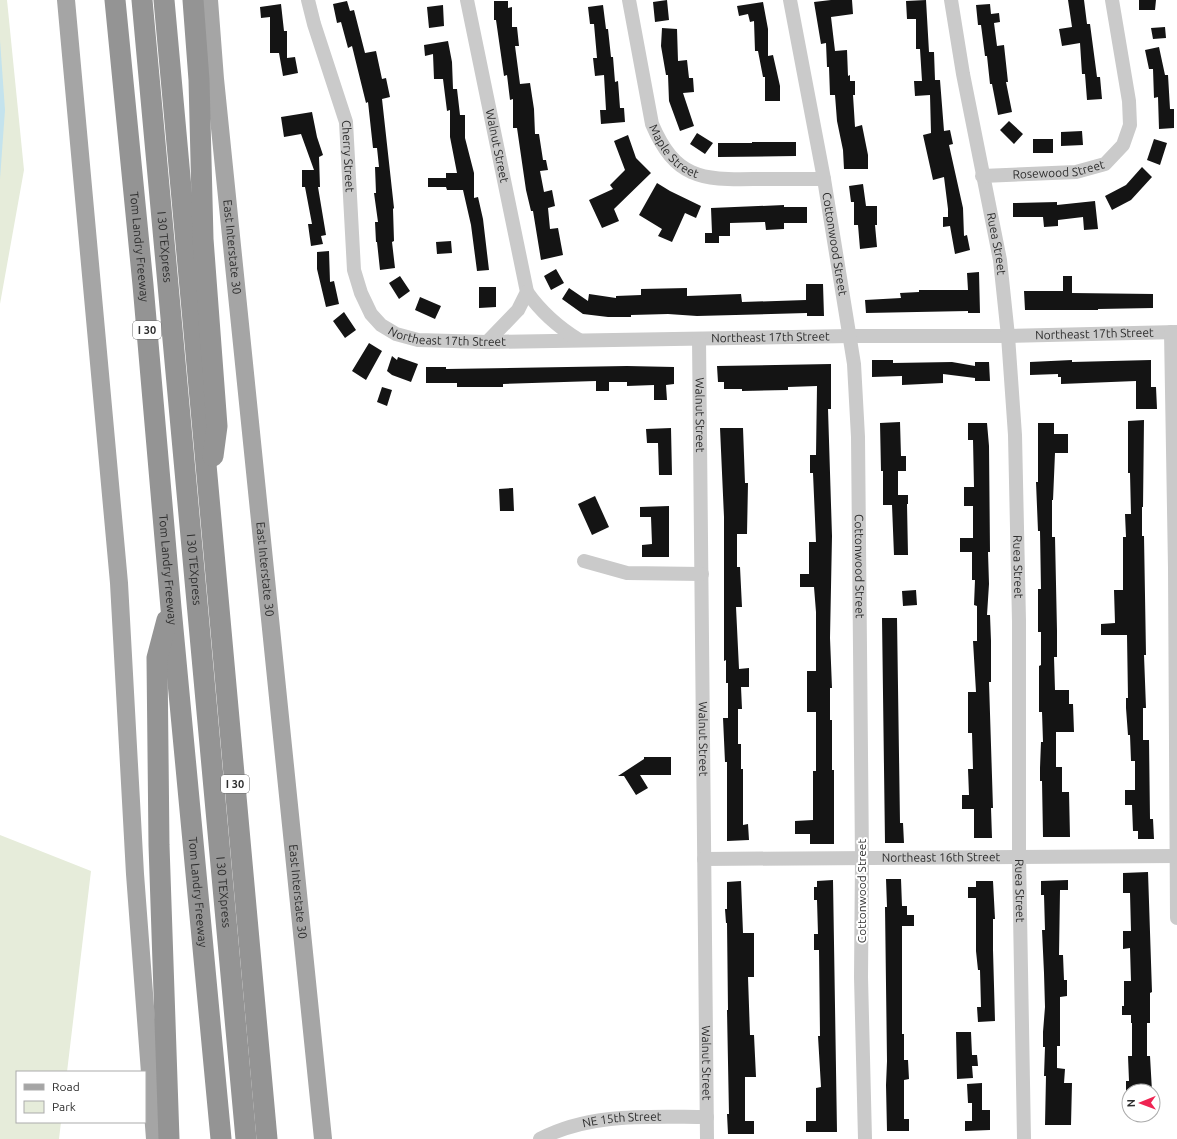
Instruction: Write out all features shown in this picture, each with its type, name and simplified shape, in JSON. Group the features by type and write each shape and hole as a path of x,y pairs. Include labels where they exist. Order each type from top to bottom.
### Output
{"highway":[{"path":"101,0 103,19 119,51"},
{"name":"Tom Landry Freeway","path":"115,0 143,285 171,608 221,1139"},
{"name":"I 30 TEXpress","path":"142,0 246,1139"},
{"name":"I 30","path":"164,0 267,1139"},
{"path":"193,0 199,80 203,240 218,426 208,484"},
{"path":"169,1139 159,845 157,658 171,608"},
{"path":"262,1084 277,1139"}],"main road":[{"path":"66,0 119,583 135,874 155,1139"},
{"name":"East Interstate 30","path":"209,0 215,79 323,1139"}],"street":[{"name":"Cherry Street","path":"308,0 314,24 346,122 354,270 361,293 371,314"},
{"name":"Walnut Street","path":"467,0 527,292 543,313 559,328 579,340"},
{"name":"Maple Street","path":"629,0 652,124 660,143 671,157 684,168 700,177 718,180 824,179"},
{"name":"Cottonwood Street","path":"790,0 824,179 851,336 854,364 858,438 862,859 861,977 865,1139"},
{"name":"Ruea Street","path":"951,0 982,176 1000,260 1008,336 1015,435 1018,614 1019,857 1024,1139"},
{"name":"Rosewood Street","path":"982,176 1076,172 1105,164 1123,145 1130,125 1129,100 1112,0"},
{"path":"487,342 518,310 527,292"},
{"name":"Northeast 17th Street","path":"371,314 381,325 396,334 418,340 487,342 851,336 1008,336 1174,332"},
{"path":"1174,332 1177,918"},
{"name":"Walnut Street","path":"699,339 708,1139"},
{"path":"584,561 627,573 702,574"},
{"name":"Northeast 16th Street","path":"704,860 1177,856"},
{"name":"NE 15th Street","path":"540,1139 570,1127 599,1120 630,1117 707,1117"}],"green space":[{"path":"0,0 7,0 24,170 0,304"},
{"path":"0,835 91,871 67,1071 16,1071 16,1123 61,1123 59,1139 0,1139"}],"water":[{"path":"0,40 5,110 0,179"}],"building":[{"path":"667,0 669,20 655,22 653,2"},
{"path":"852,0 853,14 831,17 835,51 847,50 848,76 850,75 850,81 855,81 855,95 853,95 855,127 862,125 868,155 868,169 844,169 843,150 837,121 835,95 830,95 826,43 821,44 814,2"},
{"path":"926,0 929,52 934,52 935,80 940,80 944,131 950,130 953,144 949,145 963,208 964,236 967,235 970,250 955,254 950,226 943,227 943,217 948,217 944,177 933,180 923,135 931,133 930,95 915,96 914,81 922,81 920,49 916,49 916,19 907,19 906,1"},
{"path":"1068,0 1084,0 1087,24 1090,24 1097,77 1100,77 1102,99 1087,100 1085,74 1082,74 1080,43 1062,46 1059,29 1072,27"},
{"path":"1139,0 1156,0 1155,10 1139,10"},
{"path":"347,1 350,11 354,10 365,53 376,51 382,79 386,78 390,97 382,99 394,208 394,241 392,242 395,268 380,270 376,242 375,222 378,222 374,193 376,193 375,167 379,167 377,148 373,148 368,102 366,103 352,46 348,48 341,22 337,23 333,4"},
{"path":"494,1 508,1 508,8 512,7 512,27 517,27 519,46 515,46 520,84 530,83 534,109 535,134 539,134 543,160 546,160 548,170 540,171 544,192 552,190 555,206 548,208 550,229 558,228 563,255 541,260 533,211 531,211 526,190 517,128 513,128 513,99 510,100 507,75 504,76 496,20 494,20"},
{"path":"763,2 768,29 768,56 773,55 780,86 780,101 765,101 765,77 763,77 758,51 755,51 754,21 750,22 748,14 739,16 737,6"},
{"path":"281,4 284,31 287,31 287,58 295,57 298,73 283,76 279,53 270,53 270,17 261,18 260,7"},
{"path":"990,4 991,14 999,13 1000,22 994,23 997,46 1004,45 1008,82 1006,82 1012,112 998,115 992,84 990,84 987,56 985,56 981,25 978,25 976,5"},
{"path":"443,5 444,26 429,28 427,7"},
{"path":"603,5 606,29 608,29 611,57 613,57 615,82 618,81 620,108 624,108 625,122 601,124 600,110 606,110 604,75 595,76 593,58 597,58 594,24 590,24 588,7"},
{"path":"1165,27 1166,38 1153,39 1151,28"},
{"path":"662,28 677,29 678,61 687,60 689,78 693,78 694,92 683,93 694,126 680,131 669,101 668,75 666,75 661,46"},
{"path":"448,41 452,62 453,89 457,89 460,115 465,115 465,138 474,173 474,198 478,197 483,219 489,270 477,271 471,225 463,190 447,190 446,187 428,187 428,178 446,178 446,173 457,173 450,137 450,110 447,111 443,79 434,79 433,54 425,56 424,45"},
{"path":"1159,47 1165,75 1168,75 1170,109 1174,109 1174,128 1159,129 1158,97 1154,98 1153,69 1149,69 1145,50"},
{"path":"312,112 317,137 323,155 319,157 320,187 318,187 326,235 321,236 323,244 311,246 308,224 312,224 305,187 302,187 302,170 314,170 301,134 284,137 281,117"},
{"path":"1009,121 1023,134 1014,144 1000,130"},
{"path":"1082,131 1083,145 1061,146 1061,132"},
{"path":"697,133 713,143 705,154 690,144"},
{"path":"628,135 636,158 651,173 614,209 619,221 602,228 589,200 613,189 610,185 625,170 614,141"},
{"path":"1033,139 1053,139 1053,153 1033,153"},
{"path":"1154,139 1167,143 1160,165 1147,160"},
{"path":"796,142 796,156 718,157 718,143"},
{"path":"1142,167 1152,177 1131,200 1112,210 1105,196 1126,185"},
{"path":"657,183 701,206 696,218 685,213 672,242 658,236 662,229 639,215"},
{"path":"863,184 866,206 877,206 877,225 875,225 877,247 860,249 858,225 854,225 854,202 851,202 849,186"},
{"path":"1095,201 1098,229 1084,230 1083,217 1058,220 1058,226 1044,227 1043,217 1013,217 1013,203 1057,202 1057,205"},
{"path":"784,205 784,207 807,207 807,223 784,223 784,229 766,230 765,222 730,223 730,236 719,236 719,243 705,243 705,233 712,233 711,208"},
{"path":"451,241 452,253 437,254 436,242"},
{"path":"329,251 330,282 334,281 339,304 326,307 317,269 317,252"},
{"path":"556,269 564,283 551,290 544,276"},
{"path":"979,272 980,313 968,313 968,311 866,313 865,300 901,298 900,293 919,292 919,290 968,290 967,273"},
{"path":"400,276 410,291 399,299 389,283"},
{"path":"1063,276 1072,276 1072,293 1153,294 1153,308 1025,310 1024,291 1063,291"},
{"path":"806,284 823,284 824,316 807,316 807,313 697,316 668,314 608,317 583,314 562,299 569,288 588,301 589,294 616,298 616,296 641,295 641,289 687,288 687,296 741,294 742,302 806,300"},
{"path":"479,287 496,287 496,307 479,308"},
{"path":"420,297 441,306 435,319 415,310"},
{"path":"344,312 356,330 345,338 333,321"},
{"path":"369,343 382,351 366,380 352,371"},
{"path":"392,356 397,360 398,357 418,364 411,382 392,375 387,371"},
{"path":"872,360 893,360 893,363 952,362 975,366 975,362 989,362 990,381 975,381 975,378 943,374 943,383 902,385 902,376 872,377"},
{"path":"1072,360 1072,362 1151,360 1151,387 1156,387 1157,409 1136,409 1136,381 1061,384 1061,377 1058,377 1058,374 1030,375 1030,362"},
{"path":"831,364 831,409 828,409 832,536 830,638 832,688 830,688 830,720 832,720 832,770 834,770 834,844 810,844 810,834 795,834 795,821 813,820 813,771 816,771 816,712 807,712 807,671 816,671 816,612 814,587 800,587 800,574 809,574 809,542 816,542 813,473 810,473 810,455 816,455 817,386 788,387 788,390 742,391 742,389 724,389 724,382 718,382 717,366"},
{"path":"627,366 674,367 674,384 666,385 667,400 654,400 654,385 627,386 627,382 609,382 609,391 596,391 596,381 503,384 503,387 457,387 457,383 426,383 426,367 446,367 446,369"},
{"path":"382,387 392,390 387,406 377,402"},
{"path":"1144,420 1142,536 1144,536 1146,655 1144,655 1146,708 1143,708 1143,740 1149,740 1150,819 1153,819 1154,839 1138,839 1138,831 1133,831 1132,805 1125,805 1125,790 1135,790 1135,761 1131,761 1130,735 1128,735 1126,708 1126,698 1128,698 1127,635 1101,635 1101,624 1115,623 1114,590 1123,590 1123,537 1126,537 1125,514 1131,514 1130,473 1128,473 1128,421"},
{"path":"900,422 901,456 906,456 906,471 898,471 898,495 908,495 908,555 894,555 892,505 883,505 883,471 881,471 880,423"},
{"path":"968,423 987,423 989,446 990,552 988,552 989,584 987,615 990,615 991,641 991,682 989,682 993,808 991,808 992,838 974,838 974,809 962,809 962,795 969,795 968,769 973,769 972,733 968,733 968,692 976,692 973,641 977,641 977,606 974,605 975,580 972,580 972,552 960,552 960,538 973,538 973,506 964,506 964,487 974,487 973,440 968,440"},
{"path":"1038,423 1054,423 1054,434 1068,434 1068,453 1055,453 1052,500 1052,537 1055,537 1057,631 1057,657 1054,657 1055,690 1069,690 1069,704 1073,704 1074,732 1056,732 1056,767 1062,767 1062,792 1069,792 1070,837 1043,837 1042,781 1040,781 1040,768 1041,742 1043,742 1042,712 1039,712 1041,632 1038,632 1038,589 1041,589 1040,531 1038,531 1036,482 1038,482"},
{"path":"671,428 672,475 659,475 658,443 647,443 646,429"},
{"path":"720,428 743,428 745,483 748,483 747,534 737,534 737,567 740,567 742,607 736,607 739,669 749,668 749,687 741,687 742,709 738,709 738,744 741,744 741,769 743,769 743,825 748,824 749,840 727,841 727,762 725,762 723,718 728,718 728,683 726,683 726,660 724,661 724,517"},
{"path":"513,488 514,511 500,511 499,489"},
{"path":"595,496 609,527 592,535 578,504"},
{"path":"669,506 669,557 642,557 642,545 652,544 651,517 640,517 640,507"},
{"path":"916,590 917,605 903,606 902,591"},
{"path":"882,618 897,618 900,823 903,823 904,843 885,843"},
{"path":"644,757 671,757 671,775 640,775 648,788 636,795 624,776 618,776 644,759"},
{"path":"1148,872 1152,992 1150,993 1150,1023 1147,1023 1147,1056 1150,1056 1152,1083 1126,1083 1126,1081 1129,1081 1128,1056 1132,1056 1132,1023 1131,1015 1122,1015 1122,1006 1124,1006 1124,981 1131,981 1130,948 1123,949 1123,931 1131,931 1130,893 1123,893 1123,873"},
{"path":"886,879 901,879 902,906 907,906 907,915 914,915 914,926 902,926 902,1034 904,1034 904,1060 908,1060 909,1079 904,1080 904,1119 909,1119 909,1131 887,1131"},
{"path":"833,880 837,1132 806,1132 806,1121 816,1121 816,1088 821,1087 818,1036 820,1036 819,950 814,950 814,934 818,934 817,900 814,900 814,887 817,887 817,881"},
{"path":"1068,880 1068,890 1060,890 1059,955 1063,955 1064,980 1067,980 1067,996 1060,997 1060,1046 1057,1046 1057,1068 1065,1069 1064,1083 1072,1083 1071,1125 1045,1125 1046,1076 1044,1076 1045,1047 1043,1047 1043,1032 1045,1007 1042,930 1045,930 1044,895 1041,895 1041,881"},
{"path":"741,881 743,933 754,933 754,977 748,977 750,1035 754,1035 756,1077 745,1077 745,1121 754,1121 754,1134 728,1134 727,923 725,909 727,909 727,882"},
{"path":"976,881 993,881 995,919 993,919 993,950 995,1021 978,1022 977,1007 981,1007 980,970 978,970 976,951 976,898 968,898 968,887 976,887"},
{"path":"956,1032 971,1032 972,1055 977,1055 978,1066 972,1066 973,1078 957,1079"},
{"path":"982,1083 982,1110 990,1110 990,1130 965,1131 965,1121 972,1121 972,1103 968,1103 967,1084"}]}
